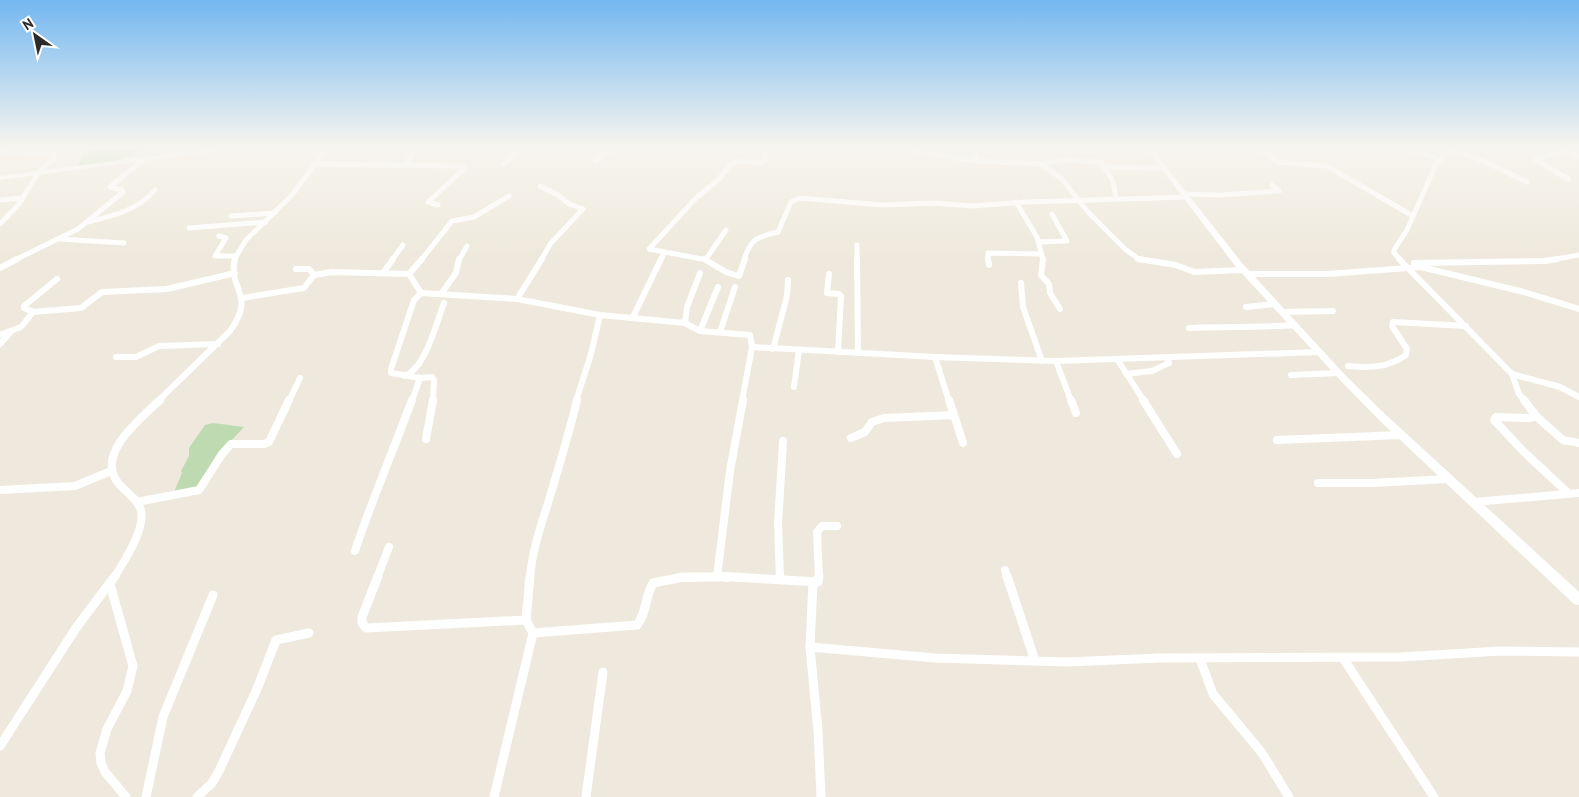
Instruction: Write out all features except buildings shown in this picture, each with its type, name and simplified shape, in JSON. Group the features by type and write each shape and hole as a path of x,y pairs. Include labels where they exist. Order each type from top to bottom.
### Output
{"street":[{"path":"0,224 22,198 31,183"},
{"path":"0,268 88,222 123,192 122,190 110,187 113,183"},
{"path":"0,746 76,628 110,584 130,552 141,522 141,510 137,502 118,483 111,471 112,456 127,433 218,344 241,315 242,298 234,273 235,256 276,212 299,183"},
{"path":"438,205 428,202 450,183"},
{"path":"714,183 696,198 684,213 649,247 651,250 664,253 706,259 736,276 741,274 749,247 756,238 780,230 784,216 791,202 795,199 839,200 882,205 940,204 980,206 1016,202 1077,201 1279,191 1272,185"},
{"path":"1065,183 1077,201 1125,249 1140,260 1176,265 1187,270 1199,272 1328,274 1406,265 1544,261 1579,255"},
{"path":"1113,183 1116,199"},
{"path":"1176,183 1246,272 1338,373 1401,435 1579,600"},
{"path":"1357,183 1414,216"},
{"path":"1429,183 1404,236 1393,251 1512,374 1519,394 1536,416 1563,440 1579,443"},
{"path":"517,299 551,243 583,209 570,204 558,194 543,189 540,186"},
{"path":"88,222 126,210 149,197 155,190"},
{"path":"409,274 452,221 474,217 509,196"},
{"path":"0,200 22,198"},
{"path":"1016,202 1039,242 1045,267 1041,274 1049,284 1050,293 1060,309"},
{"path":"231,216 276,212"},
{"path":"1039,242 1066,241 1067,238 1052,214"},
{"path":"189,228 266,222"},
{"path":"706,259 726,230"},
{"path":"219,236 226,238 215,256 235,256"},
{"path":"58,239 124,243"},
{"path":"383,273 403,245"},
{"path":"857,245 858,353"},
{"path":"441,294 456,273 459,259 467,246"},
{"path":"633,317 664,253"},
{"path":"989,266 988,253 1042,254"},
{"path":"0,260 12,261"},
{"path":"1406,265 1445,272 1524,292 1579,309"},
{"path":"296,269 309,269 314,275"},
{"path":"242,298 304,288 314,275 330,272 409,274 421,293"},
{"path":"56,279 24,308 33,312 82,308 96,294 102,292 167,289 234,273"},
{"path":"685,323 686,307 700,273"},
{"path":"829,274 827,293 839,294 841,296 838,352"},
{"path":"773,349 786,301 788,280"},
{"path":"1021,283 1023,307 1042,361"},
{"path":"700,331 718,287"},
{"path":"720,332 735,287"},
{"path":"426,439 433,405 434,380 432,377 420,378 392,373 391,369 414,300 421,293 517,299 600,315 685,323 700,331 750,335 752,347 730,471 717,577"},
{"path":"404,376 414,372 422,362 444,303"},
{"path":"1246,307 1275,304"},
{"path":"1283,312 1333,311"},
{"path":"0,335 21,327 33,312"},
{"path":"494,797 517,706 532,633 526,620 531,563 569,435 578,393 591,354 600,315"},
{"path":"1348,366 1384,366 1406,355 1407,349 1392,326 1393,322 1466,326"},
{"path":"1189,328 1223,326 1255,328 1295,325"},
{"path":"0,344 10,332"},
{"path":"116,356 136,357 159,346 218,344"},
{"path":"752,347 1042,361 1319,352"},
{"path":"794,387 799,350"},
{"path":"936,357 963,444"},
{"path":"1126,374 1152,372 1169,363 1167,358"},
{"path":"1117,359 1178,454"},
{"path":"1056,361 1076,413"},
{"path":"1290,375 1338,373"},
{"path":"1512,374 1560,387 1579,397"},
{"path":"137,502 199,490 231,444 264,444 268,442 300,378"},
{"path":"355,552 374,495 386,471 420,378"},
{"path":"851,438 865,432 872,422 884,418 954,415"},
{"path":"1536,416 1493,418 1523,451 1568,494"},
{"path":"1277,440 1401,435"},
{"path":"780,579 778,524 783,441"},
{"path":"0,490 76,486 111,471"},
{"path":"1318,483 1372,483 1449,479"},
{"path":"1474,502 1579,493"},
{"path":"532,633 595,627 633,626 642,620 649,590 653,583 683,577 780,579 818,582 820,576 818,532 822,526 838,526"},
{"path":"389,547 362,617 362,623 366,628 526,620"},
{"path":"1005,570 1035,661"},
{"path":"813,582 810,647 818,731 821,797"},
{"path":"110,584 134,666 134,677 103,737 99,749 99,758 101,765 126,797"},
{"path":"146,797 163,717 213,596"},
{"path":"197,797 212,783 219,771 257,689 276,640 309,633"},
{"path":"810,647 935,658 1035,661 1401,657 1500,651 1579,652"},
{"path":"1343,658 1434,797"},
{"path":"1200,659 1213,694 1262,753 1289,797"},
{"path":"586,797 603,672"}],"green space":[{"path":"213,423 244,427 228,444 199,488 174,492 182,473 181,471 189,456 189,448 205,425"}]}
